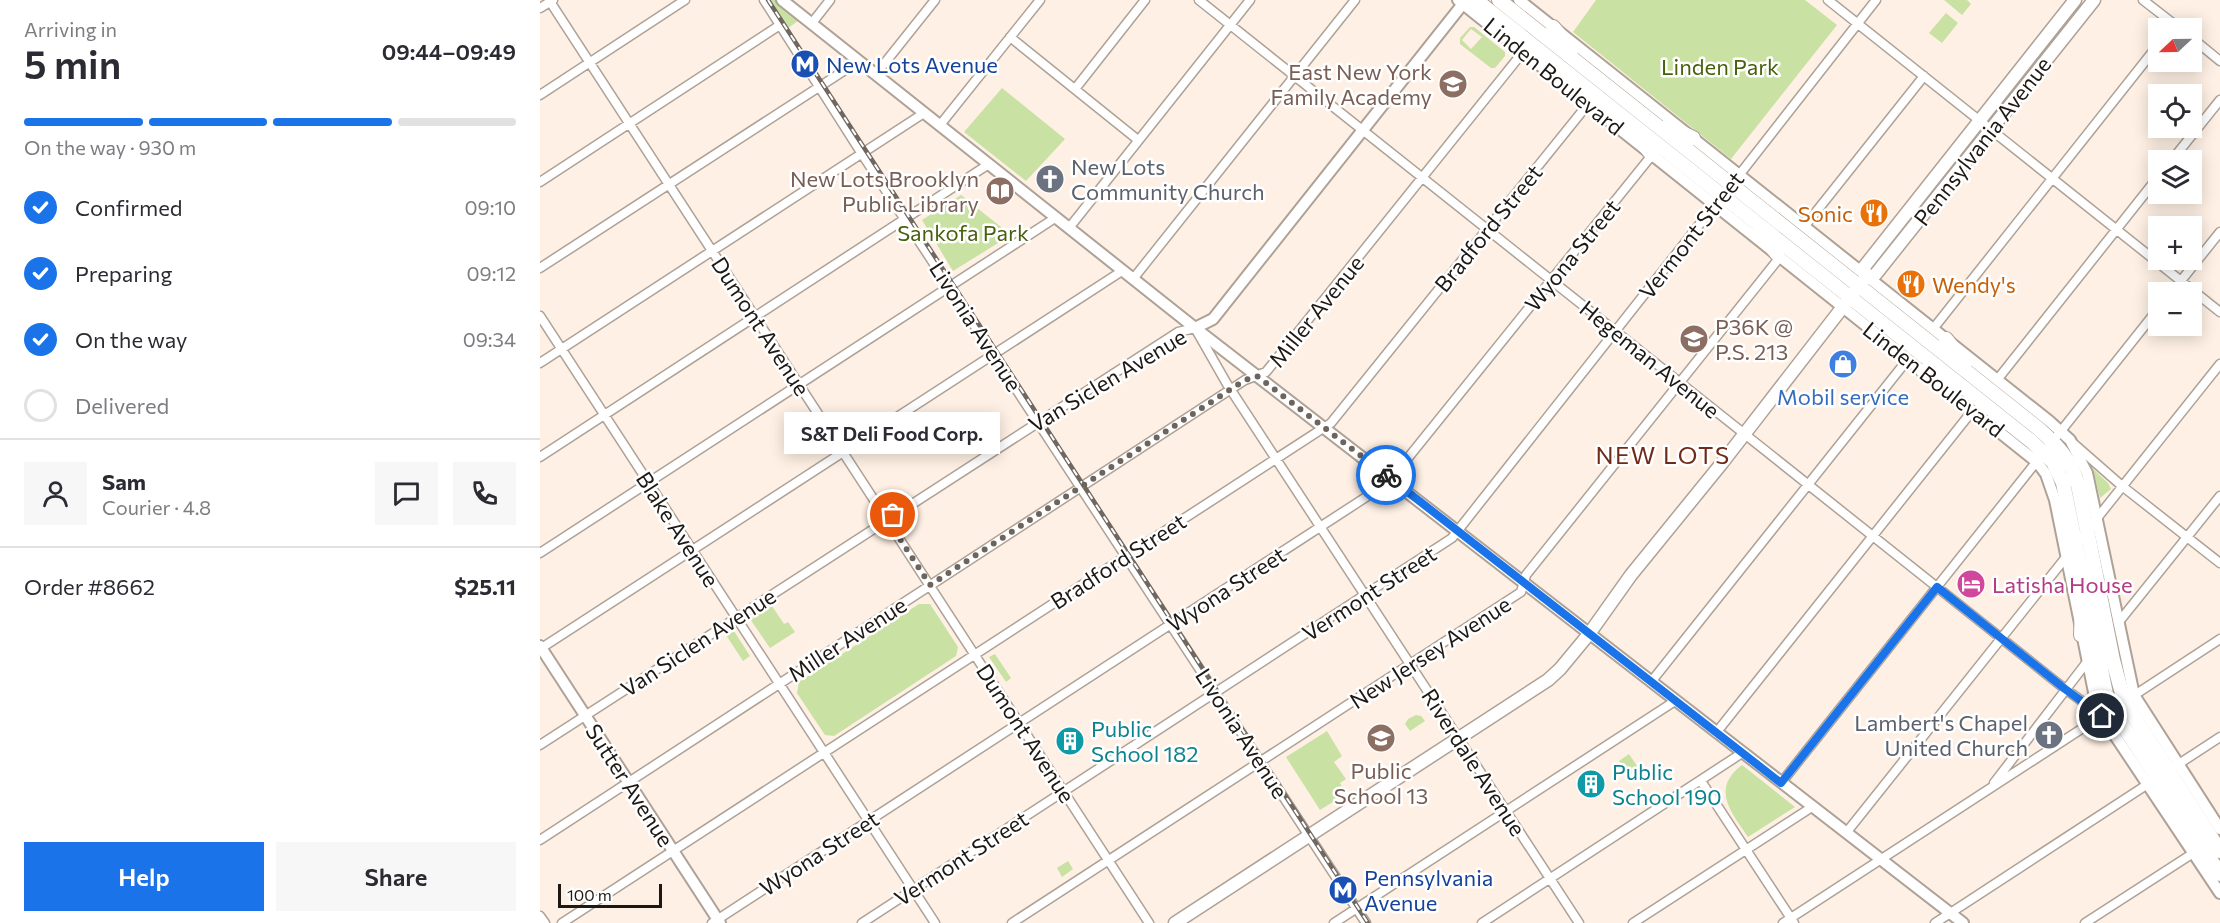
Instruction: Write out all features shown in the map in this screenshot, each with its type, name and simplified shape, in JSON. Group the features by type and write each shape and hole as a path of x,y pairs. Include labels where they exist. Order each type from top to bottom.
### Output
{"highway":[{"name":"Linden Boulevard","path":"1499,0 1646,116 1727,190 1749,217 1847,303 1974,404 2049,447 2064,453 2075,474 2113,660 2118,705"},
{"name":"Linden Boulevard","path":"1466,1 1727,190 1863,281 1982,383 2049,447 2063,483 2102,678 2162,775 2211,843 2220,874"},
{"path":"1553,27 1593,74"},
{"path":"1527,55 1579,81"},
{"path":"1620,114 1652,154"},
{"path":"1646,116 1693,138"},
{"path":"1749,217 1778,256"},
{"path":"1946,339 1982,383"},
{"path":"1923,370 1974,404"},
{"path":"2081,635 2083,581"}],"main road":[{"name":"Pennsylvania Avenue","path":"1863,281 1864,267 2075,0"},
{"name":"Pennsylvania Avenue","path":"1175,923 1548,680 1560,669 1589,634 1631,575 1863,281 1875,275 2094,0"}],"street":[{"path":"540,95 686,0"},
{"name":"Livonia Avenue","path":"764,0 862,154 1366,923"},
{"path":"782,0 1122,271 1963,923"},
{"path":"812,23 830,0"},
{"path":"876,74 934,0"},
{"path":"940,125 1040,0"},
{"path":"1075,89 1145,0"},
{"name":"Hegeman Avenue","path":"1199,0 2065,689 2118,705"},
{"path":"1068,228 1250,0"},
{"path":"1133,279 1355,0"},
{"name":"Linden Boulevard","path":"1519,0 1693,138 1727,190 1778,256 1847,303 1923,370"},
{"path":"1828,0 2220,312"},
{"name":"Vermont Street","path":"862,923 1452,538 1876,0"},
{"path":"2143,0 2164,18"},
{"path":"540,8 551,1"},
{"name":"Dumont Avenue","path":"551,1 1149,923"},
{"name":"Linden Boulevard","path":"1466,1 1527,55 1652,154 1804,226 1863,281 1933,329 1997,380 2049,447 2046,474 2052,489 2096,702 2118,705"},
{"name":"Van Siclen Avenue","path":"540,745 1178,332 1195,328 1213,319 1466,1"},
{"path":"540,182 780,25"},
{"path":"1010,37 1138,140"},
{"path":"2202,47 2220,61"},
{"name":"Miller Avenue","path":"540,840 1231,390 1266,372 1423,178 1527,55"},
{"path":"1933,329 2148,58"},
{"path":"540,268 859,61"},
{"path":"1804,226 1924,76"},
{"path":"2180,150 2220,100"},
{"name":"Bradford Street","path":"562,923 1331,423 1588,104"},
{"path":"540,363 924,113"},
{"name":"Wyona Street","path":"716,922 1391,479 1652,154"},
{"path":"540,457 989,164"},
{"path":"1997,380 2148,190"},
{"path":"540,553 1055,218"},
{"path":"2181,281 2220,232"},
{"name":"New Jersey Avenue","path":"1012,923 1521,592 1526,575 1680,383 1778,256"},
{"path":"540,648 1122,271"},
{"name":"Blake Avenue","path":"540,316 935,923"},
{"path":"1781,783 2148,322"},
{"name":"Riverdale Avenue","path":"1195,328 1231,390 1579,923"},
{"path":"1651,682 1908,359"},
{"path":"1846,833 2220,364"},
{"path":"1716,733 1873,536 1974,404"},
{"path":"2070,440 2122,486 2220,563"},
{"name":"Linden Boulevard","path":"2049,447 2070,440 2087,472 2118,623 2118,705 2162,775 2211,843 2220,892"},
{"path":"2118,623 2220,496"},
{"path":"1701,782 1746,849 1789,921 2220,639"},
{"name":"Sutter Avenue","path":"540,648 673,851 716,922"},
{"path":"1990,788 2087,662"},
{"path":"1334,923 1675,701"},
{"path":"1935,923 2220,737"},
{"path":"1482,923 1701,782 1742,753"},
{"path":"1633,923 1812,807"},
{"path":"2085,923 2211,843"},
{"path":"540,916 545,923"}],"green space":[{"path":"770,0 775,0 798,21 788,28"},
{"name":"Linden Park","path":"1596,0 1805,0 1837,25 1731,159 1573,32"},
{"path":"1944,0 1967,0 1971,4 1962,15"},
{"path":"1946,13 1958,23 1942,43 1929,33"},
{"path":"1470,27 1474,27 1505,52 1505,56 1495,68 1491,68 1460,44 1460,38","holes":["1471,29 1482,37 1471,49 1462,40"]},
{"path":"1002,88 1065,139 1026,181 964,132"},
{"name":"Sankofa Park","path":"961,195 1011,235 953,271 922,220"},
{"path":"2093,469 2111,489 2100,498"},
{"path":"919,604 930,604 958,647 956,656 834,736 825,735 797,693 799,682"},
{"path":"772,606 784,624 788,622 795,632 770,648 750,619"},
{"path":"734,631 750,656 743,661 726,635"},
{"path":"995,654 1011,678 1006,682 989,657"},
{"path":"1416,715 1421,716 1425,721 1410,731 1405,724 1408,719"},
{"path":"1327,731 1342,756 1334,762 1346,779 1340,783 1346,794 1320,810 1286,757"},
{"path":"1629,754 1643,775 1633,782 1619,761"},
{"path":"1742,765 1795,807 1748,837 1731,810 1726,792 1727,783 1732,774"},
{"path":"1068,861 1073,869 1062,877 1057,868"}],"railway":[{"path":"768,0 1368,923"}],"way so far":[{"path":"893,515 887,519 930,585 1245,380 1257,376 1386,475"}],"place":[{"name":"New Lots Avenue","path":"805,64"},
{"name":"East New York Family Academy","path":"1453,84"},
{"name":"New Lots Community Church","path":"1050,179"},
{"name":"New Lots Brooklyn Public Library","path":"1000,191"},
{"name":"Sonic","path":"1874,213"},
{"name":"Wendy's","path":"1911,284"},
{"name":"P36K @ P.S. 213","path":"1694,339"},
{"name":"Mobil service","path":"1843,364"},
{"name":"S&T Deli Food Corp.","path":"893,515"},
{"name":"Latisha House","path":"1971,584"},
{"name":"Lambert's Chapel United Church","path":"2049,735"},
{"name":"Public School 13","path":"1381,738"},
{"name":"Public School 182","path":"1070,741"},
{"name":"Public School 190","path":"1591,784"},
{"name":"Pennsylvania Avenue","path":"1343,890"}],"district":[{"name":"NEW LOTS","path":"1663,454"}],"route":[{"path":"1386,475 1781,783 1937,587 2102,716"}]}
